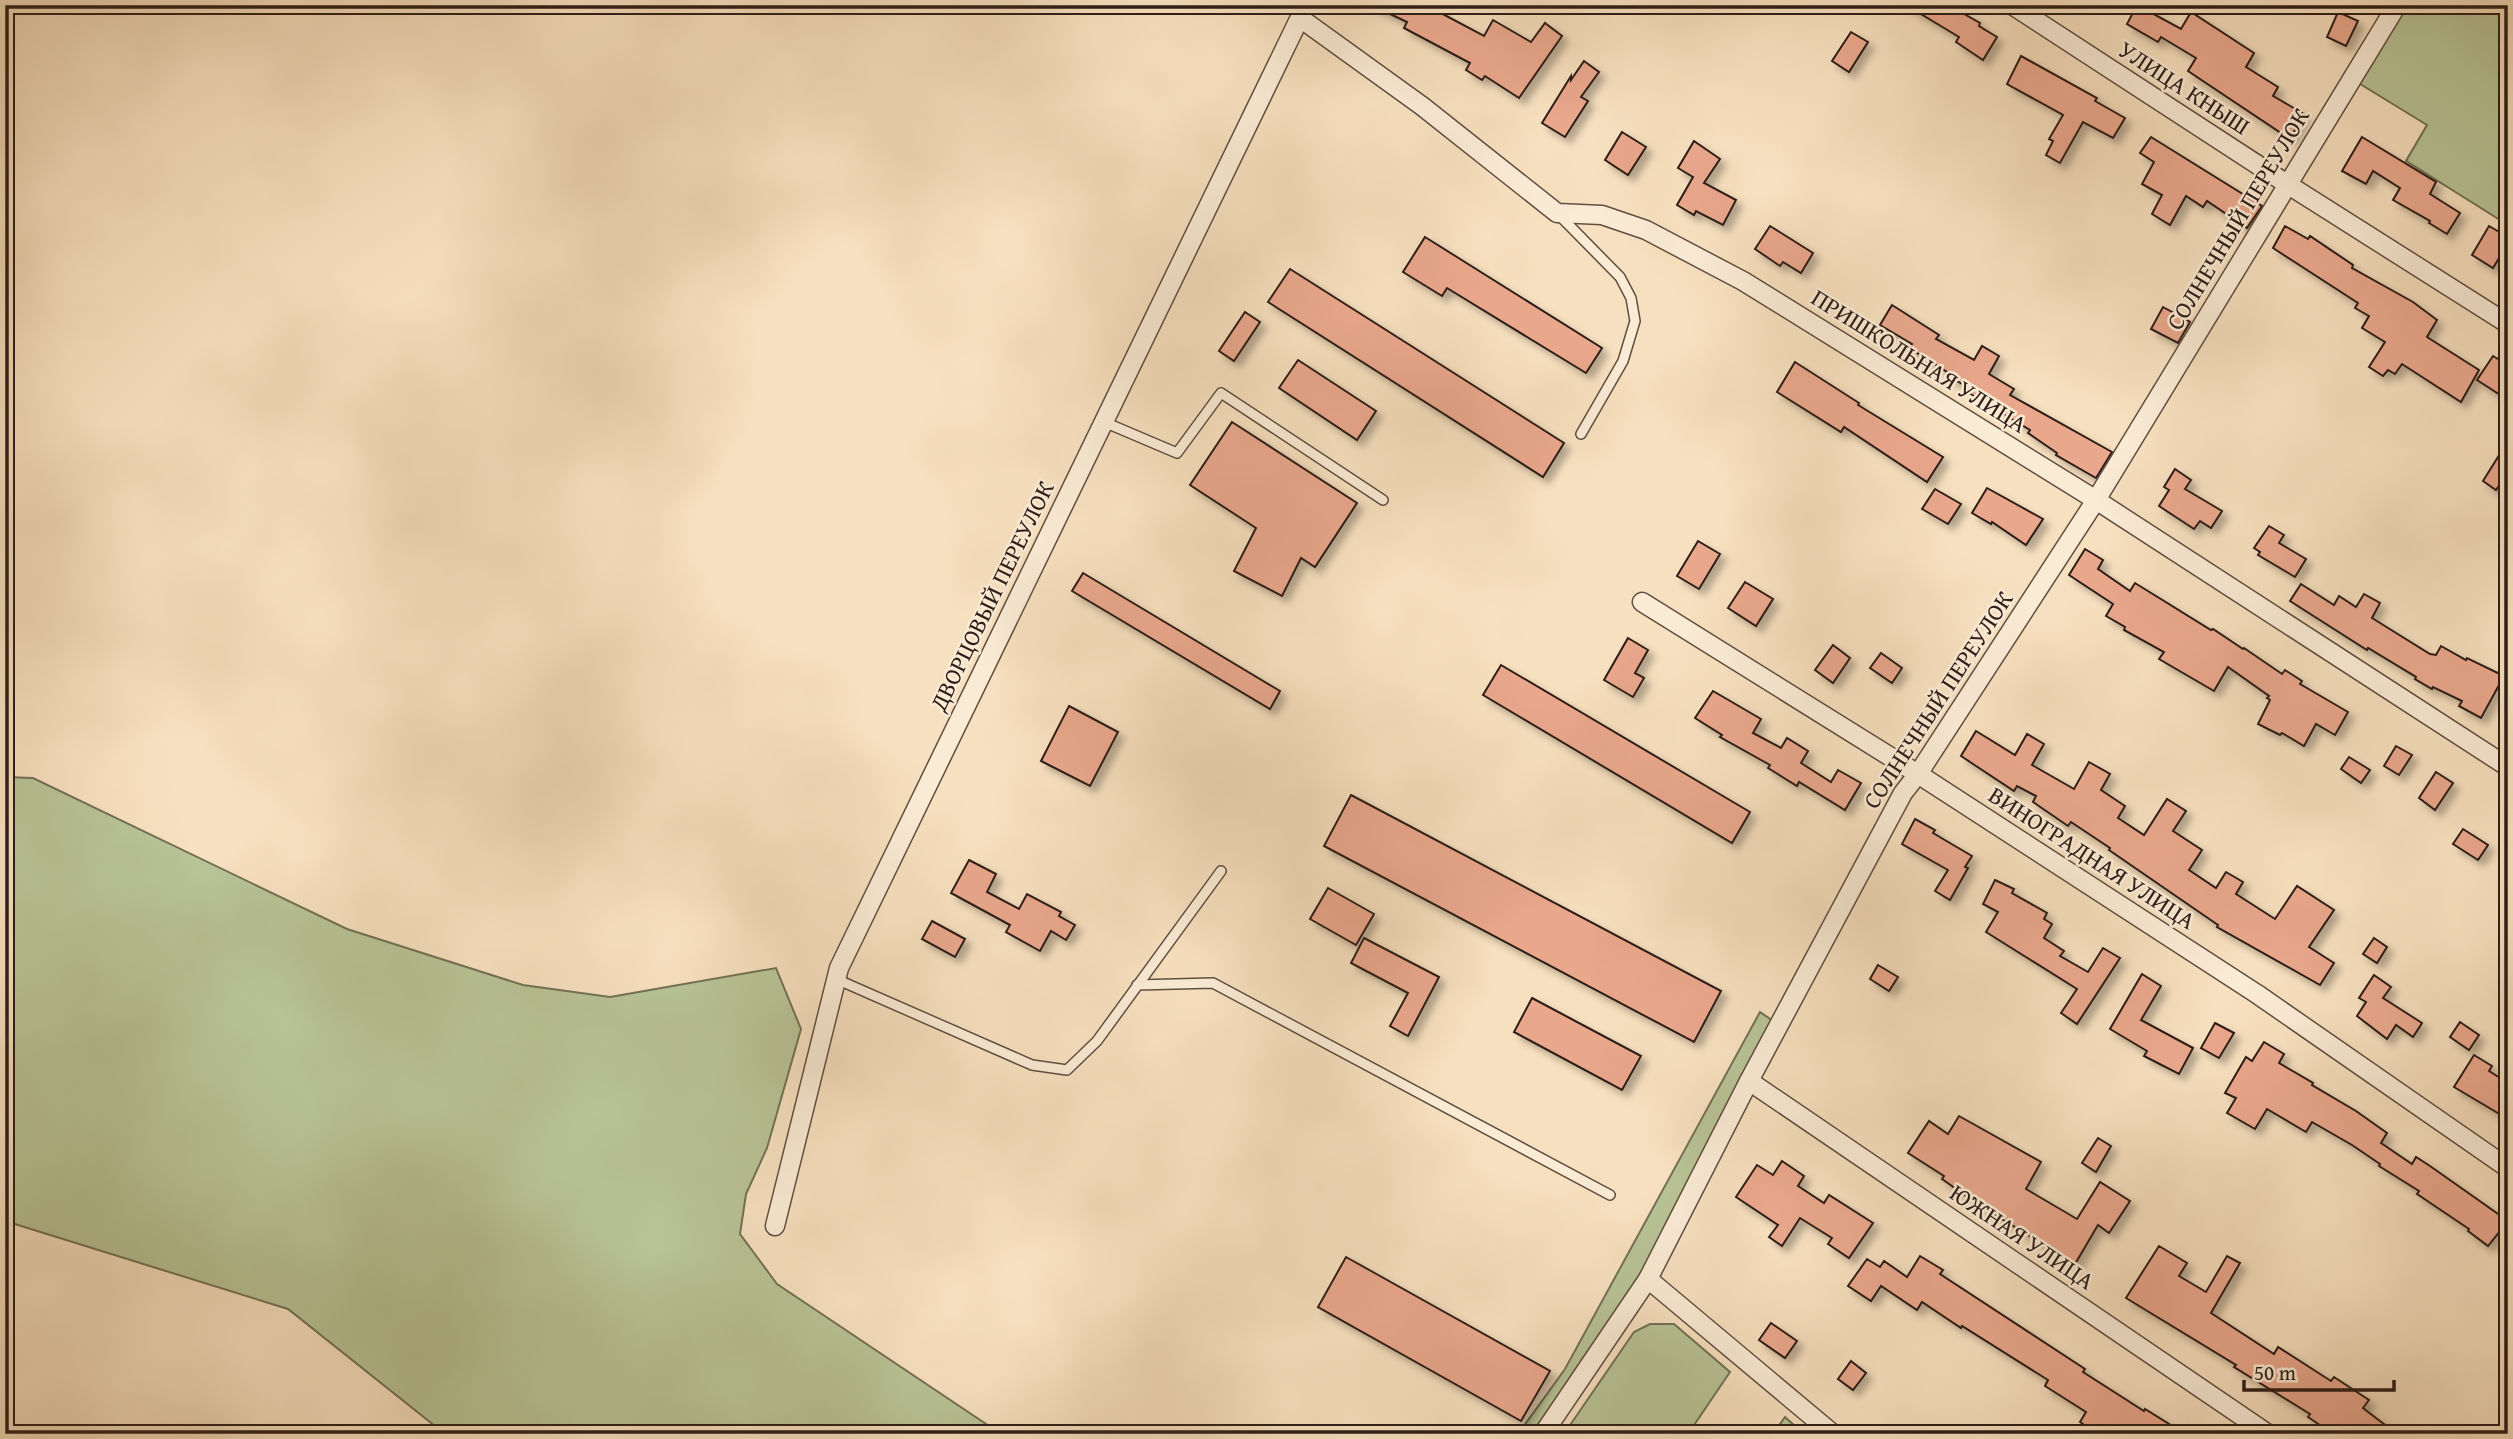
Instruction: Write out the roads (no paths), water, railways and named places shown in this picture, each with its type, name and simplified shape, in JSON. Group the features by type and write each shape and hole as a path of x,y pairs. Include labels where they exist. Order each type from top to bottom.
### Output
{"street":[{"name":"УЛИЦА КНЫШ","path":"2011,5 2508,324"},
{"name":"СОЛНЕЧНЫЙ ПЕРЕУЛОК","path":"1544,1434 1647,1279 1903,793 1919,774 2096,500 2397,5"},
{"path":"1303,12 1557,213"},
{"name":"ДВОРЦОВЫЙ ПЕРЕУЛОК","path":"775,1226 836,979 851,943 1303,12"},
{"name":"ПРИШКОЛЬНАЯ УЛИЦА","path":"1557,213 1602,215 1646,230 1743,281 2096,500 2508,767"},
{"name":"ВИНОГРАДНАЯ УЛИЦА","path":"1642,602 1919,774 2258,994 2508,1168"},
{"name":"ЮЖНАЯ УЛИЦА","path":"1749,1081 2268,1434"},
{"path":"1647,1279 1833,1434"}],"lane":[{"path":"1557,213 1620,277 1631,298 1635,321 1623,361 1581,434"},
{"path":"1104,422 1177,453 1221,393 1383,500"},
{"path":"836,979 1032,1065 1067,1070 1097,1041 1221,871"},
{"path":"1138,985 1213,983 1610,1195"}]}
